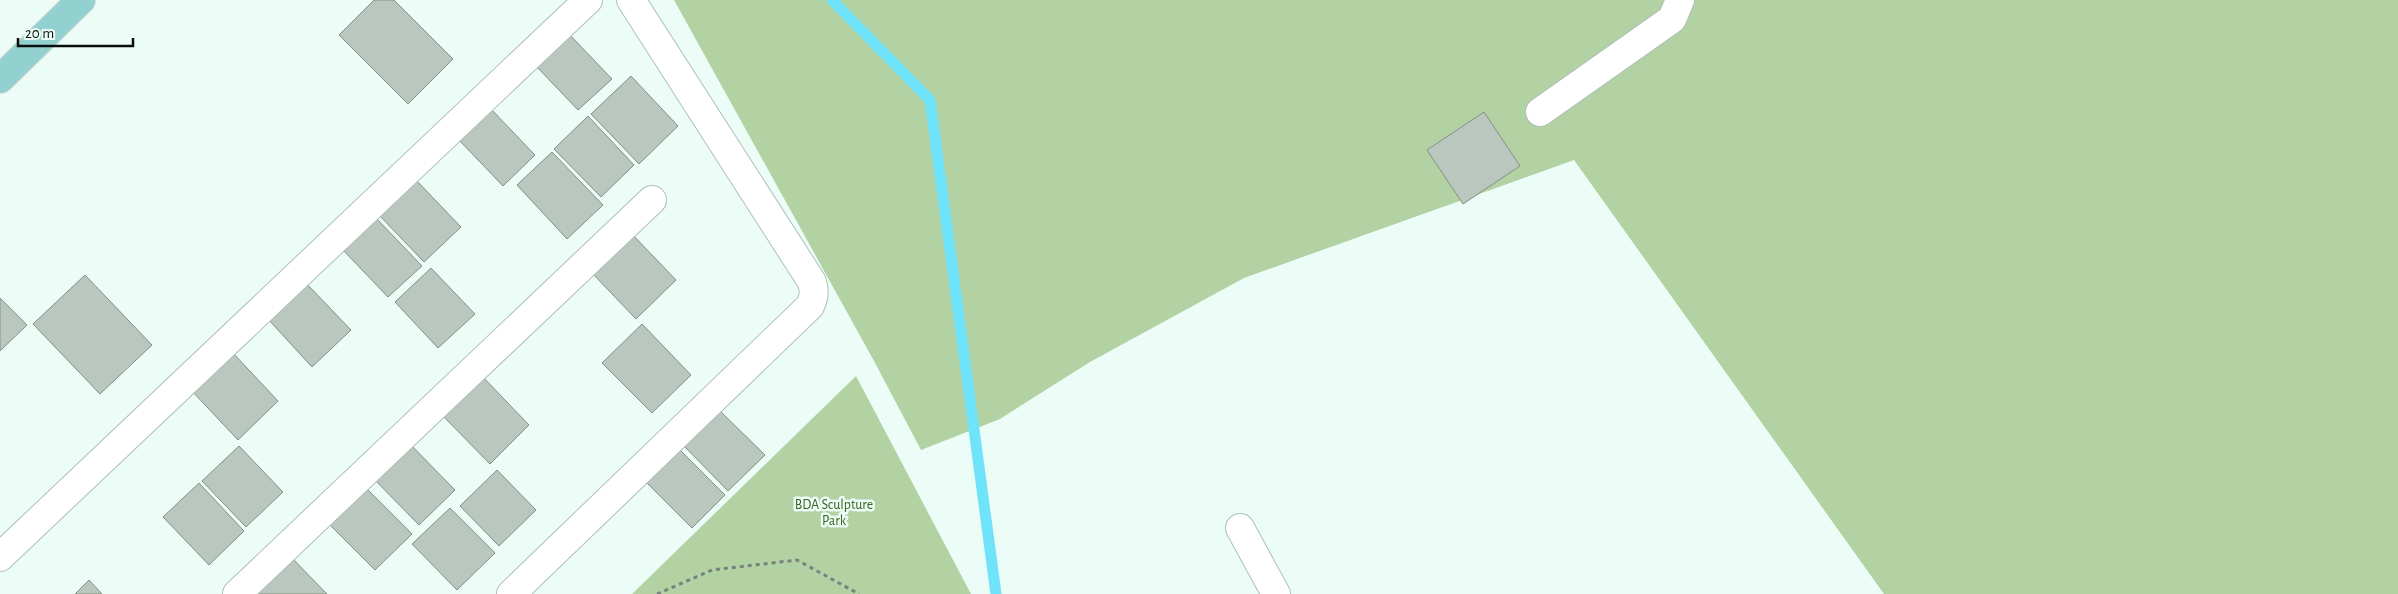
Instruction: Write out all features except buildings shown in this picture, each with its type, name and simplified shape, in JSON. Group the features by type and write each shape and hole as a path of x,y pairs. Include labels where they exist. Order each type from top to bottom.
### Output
{"main road":[{"path":"0,79 81,0"}],"street":[{"path":"0,557 588,0"},
{"path":"511,594 810,306 814,297 812,282 631,0"},
{"path":"1540,112 1672,19 1680,0"},
{"path":"237,594 652,200"},
{"path":"1240,528 1276,594"}],"path":[{"path":"657,594 712,570 797,560 860,594"}],"green space":[{"path":"674,0 2398,0 2398,594 1884,594 1574,160 1244,278 1090,362 1000,419 921,450 874,361"},
{"name":"BDA Sculpture Park","path":"856,376 971,594 632,594"}],"waterway":[{"path":"832,0 930,100 996,594"}]}
